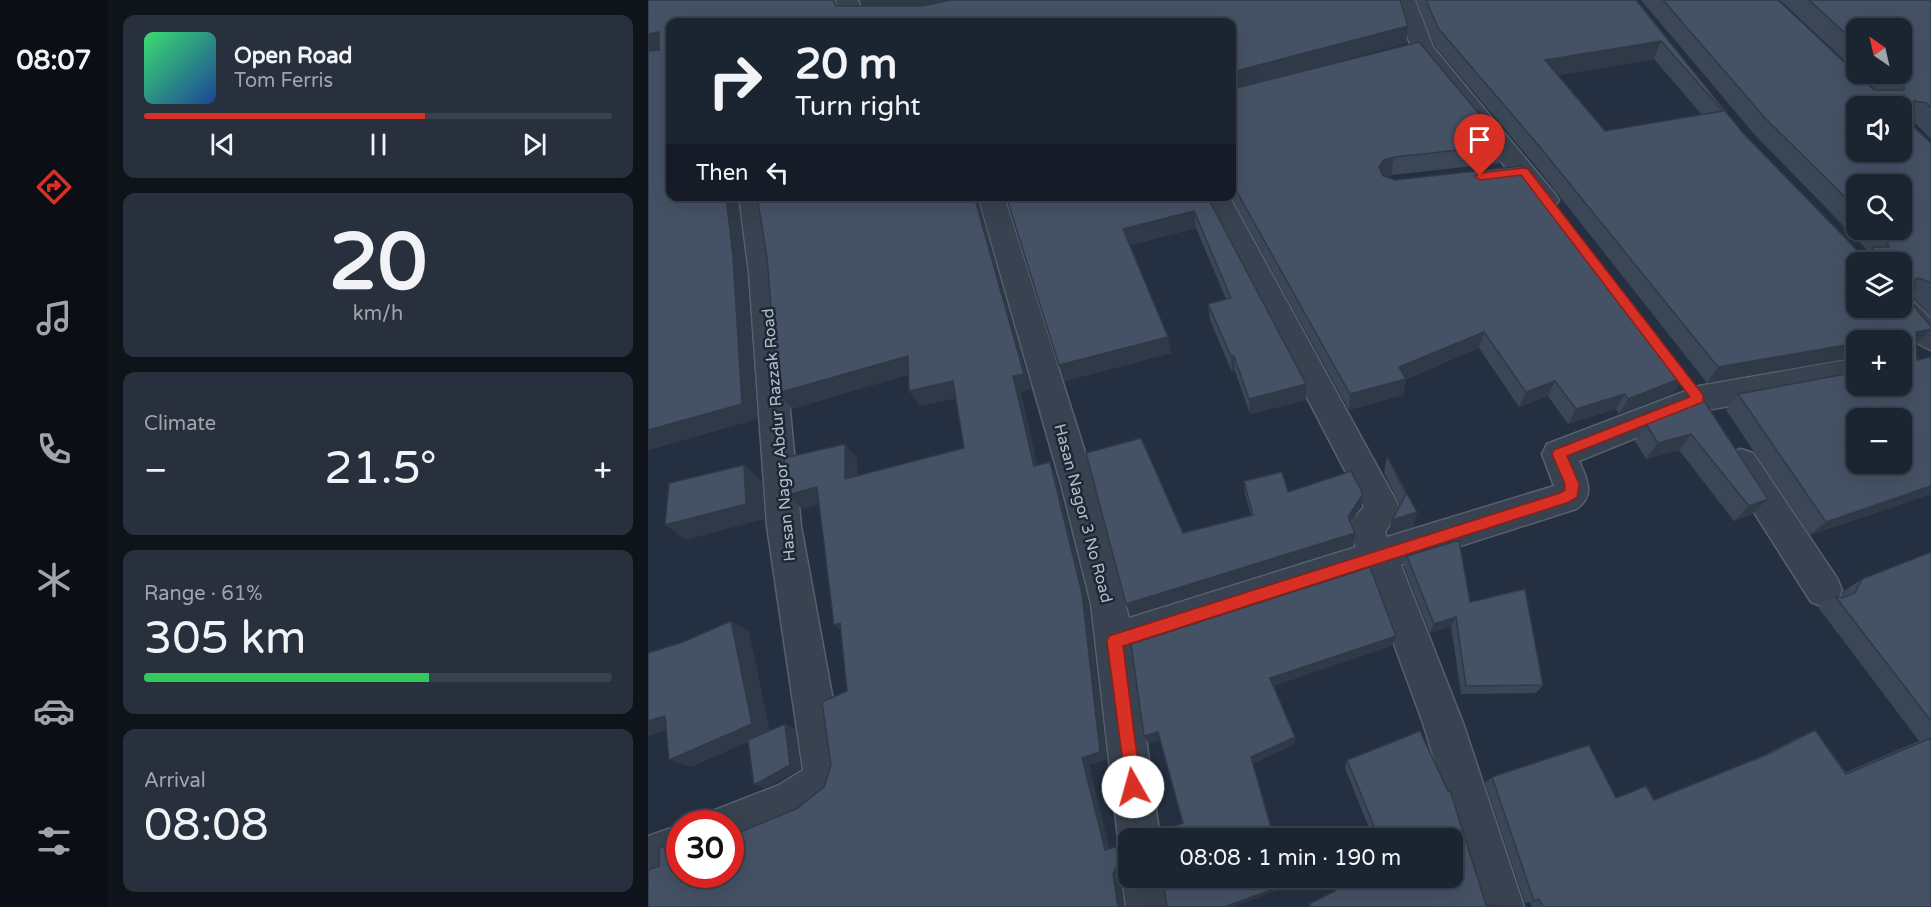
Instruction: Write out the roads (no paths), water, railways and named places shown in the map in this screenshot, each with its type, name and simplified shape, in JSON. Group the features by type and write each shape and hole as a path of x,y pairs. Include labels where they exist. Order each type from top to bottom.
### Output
{"street":[{"path":"847,0 854,18"},
{"path":"1404,0 1411,51 1524,171 1560,219"},
{"path":"1491,175 1524,171"},
{"name":"Hasan Nagor Abdur Razzak Road","path":"744,820 792,801 824,780 821,744 784,526 763,274 753,201"},
{"name":"Hasan Nagor 3 No Road","path":"993,201 1078,484 1109,603 1138,828"},
{"path":"1218,201 1383,510 1365,530 1379,555 1443,723 1502,907"},
{"path":"1907,318 1924,351"},
{"path":"1115,641 1379,555 1564,498 1572,493 1572,484 1559,454 1625,426 1691,389 1846,371"},
{"path":"1691,389 1824,590"},
{"path":"648,858 666,851"},
{"path":"1145,888 1148,907"}]}
